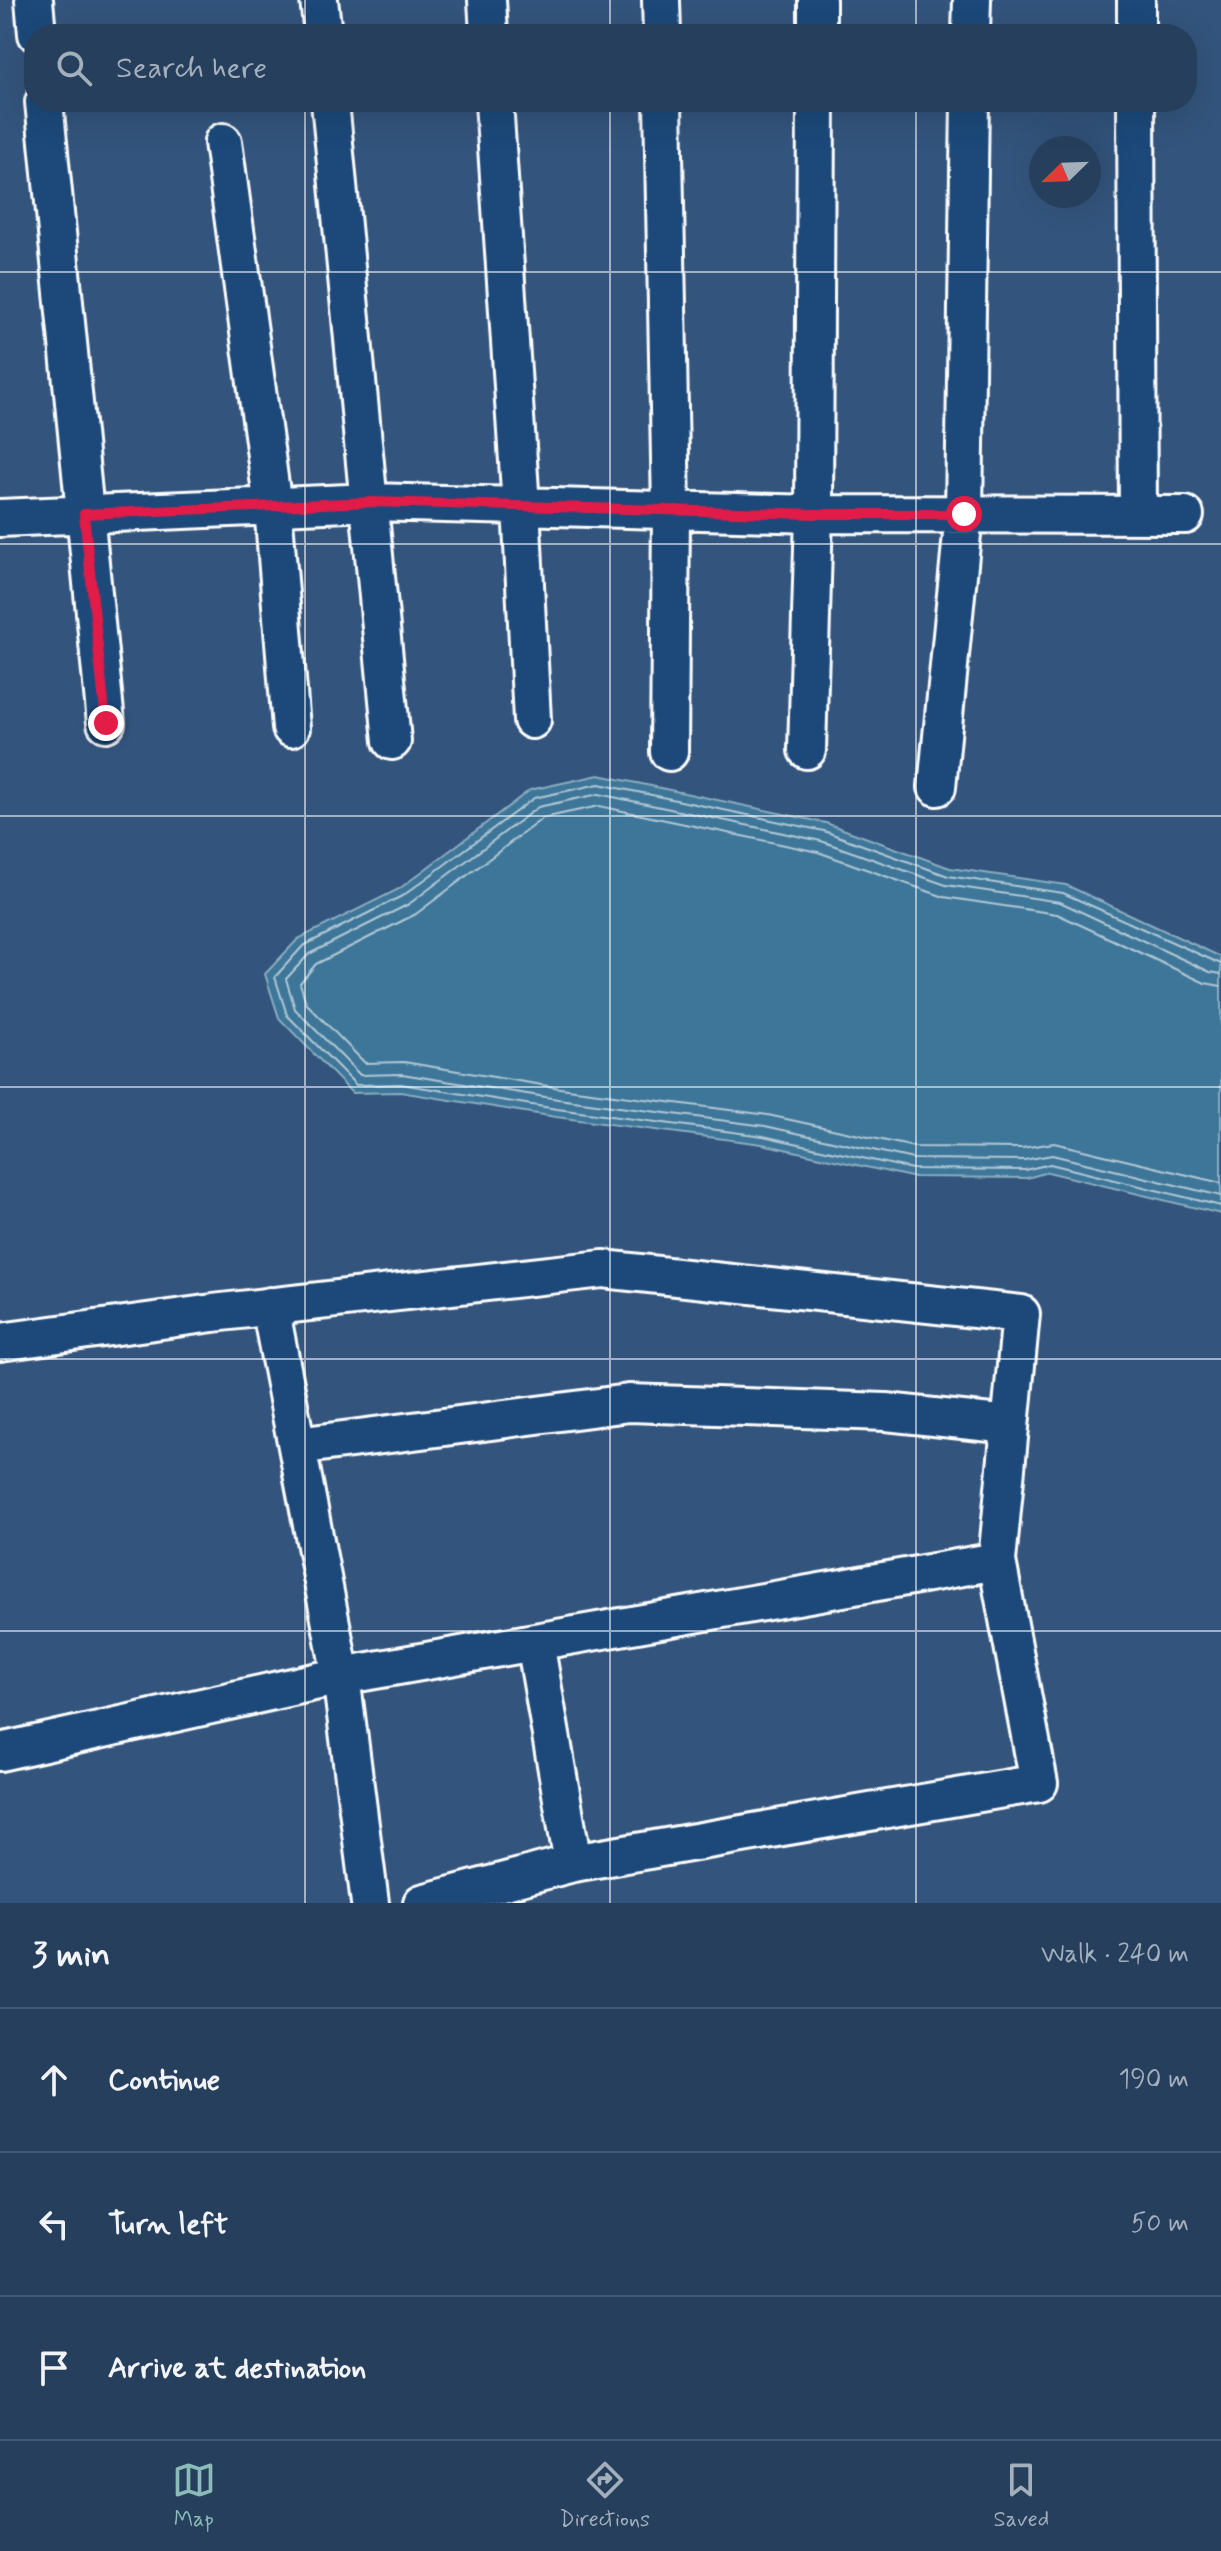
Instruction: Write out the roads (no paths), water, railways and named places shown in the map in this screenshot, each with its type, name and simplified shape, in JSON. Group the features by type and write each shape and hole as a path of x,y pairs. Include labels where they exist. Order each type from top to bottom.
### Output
{"street":[{"path":"34,0 36,24"},
{"path":"319,0 322,24"},
{"path":"487,0 488,24"},
{"path":"661,0 662,24"},
{"path":"817,0 817,24"},
{"path":"971,24 972,0"},
{"path":"1136,0 1136,24"},
{"path":"45,112 106,723"},
{"path":"331,112 392,741"},
{"path":"495,112 532,720"},
{"path":"663,112 671,510 669,752"},
{"path":"807,750 814,514 816,112"},
{"path":"937,787 964,514 970,112"},
{"path":"1136,112 1138,515"},
{"path":"223,142 273,507 291,728"},
{"path":"0,518 371,502 814,514 1185,515"},
{"path":"0,1342 270,1306 603,1269 1021,1314 997,1561 1039,1783 573,1863 422,1903"},
{"path":"270,1306 341,1676 370,1903"},
{"path":"297,1446 629,1403 886,1412 1010,1425"},
{"path":"0,1752 341,1676 997,1561"},
{"path":"535,1642 573,1863"}],"water":[{"path":"599,775 826,823 950,868 1066,885 1221,957 1221,1214 1048,1172 1027,1178 911,1177 762,1144 556,1117 400,1092 352,1093 279,1018 265,974 298,939 399,889 530,790"}]}
